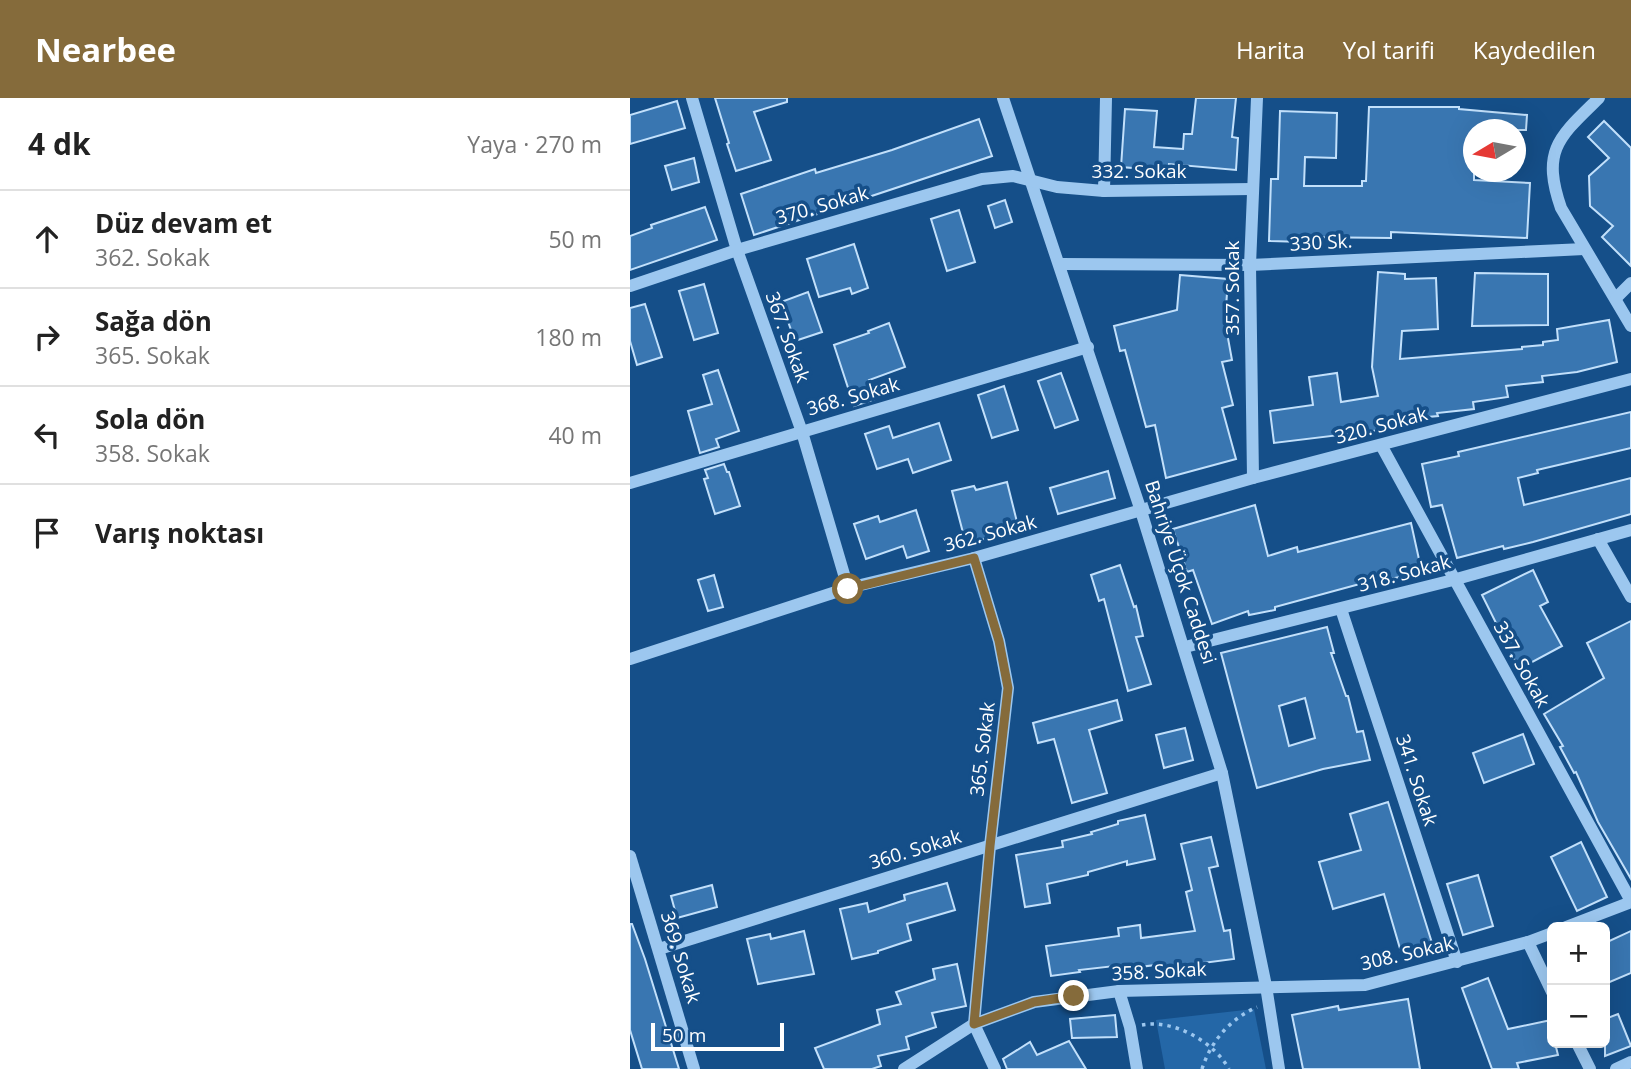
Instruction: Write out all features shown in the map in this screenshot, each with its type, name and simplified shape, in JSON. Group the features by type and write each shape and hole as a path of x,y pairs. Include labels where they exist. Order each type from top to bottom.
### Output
{"street":[{"name":"367. Sokak","path":"692,98 737,250 802,432 848,589"},
{"name":"Bahriye Üçok Caddesi","path":"1003,98 1028,178 1088,347 1185,647 1222,773 1266,986 1279,1069"},
{"path":"1104,191 1106,98"},
{"name":"357. Sokak","path":"1253,478 1250,265 1257,98"},
{"path":"1599,98 1572,125 1554,151 1551,170 1561,208 1631,326"},
{"name":"370. Sokak","path":"630,286 737,250 982,179 1013,176 1028,178"},
{"name":"332. Sokak","path":"1028,178 1057,187 1104,191 1252,188"},
{"name":"330 Sk.","path":"1060,264 1250,265 1584,248"},
{"path":"1616,298 1631,283"},
{"name":"368. Sokak","path":"630,483 1088,347"},
{"name":"320. Sokak","path":"1141,511 1253,478 1631,379"},
{"name":"337. Sokak","path":"1381,445 1631,902"},
{"name":"362. Sokak","path":"630,659 848,589 974,558 1141,511"},
{"name":"318. Sokak","path":"1185,647 1453,580 1631,530"},
{"path":"1598,539 1631,597"},
{"name":"365. Sokak","path":"974,558 999,641 1008,688 974,1024"},
{"name":"341. Sokak","path":"1341,609 1457,962"},
{"name":"360. Sokak","path":"659,949 1222,773"},
{"name":"369. Sokak","path":"631,861 694,1069"},
{"path":"1579,922 1631,902"},
{"name":"308. Sokak","path":"1266,986 1364,985 1457,962 1547,935"},
{"path":"1528,942 1549,985"},
{"name":"358. Sokak","path":"904,1069 974,1024 1034,1002 1119,991 1266,986"},
{"path":"1119,991 1130,1027 1137,1069"},
{"path":"974,1024 995,1069"},
{"path":"1580,1048 1590,1069"},
{"path":"1616,1069 1631,1062"}],"path":[{"path":"1202,1069 1219,1035 1242,1014 1268,1002"},
{"path":"1130,1027 1147,1024 1184,1031 1212,1048 1229,1069"}],"shaded area":[{"path":"1254,1009 1266,1069 1165,1069 1156,1020"}],"building":[{"path":"715,98 787,98 787,102 754,112 771,160 736,171"},
{"path":"1196,98 1236,98 1232,137 1238,138 1236,170 1169,164 1169,171 1121,167 1125,109 1157,111 1154,147 1183,149 1184,134 1192,134"},
{"path":"677,101 685,128 630,144 630,115"},
{"path":"1369,107 1459,107 1527,115 1526,130 1526,119 1463,119 1463,182 1530,183 1527,238 1391,232 1391,238 1303,237 1303,242 1269,241 1271,179 1278,179 1280,111 1337,113 1336,158 1305,157 1304,186 1362,186 1362,181 1366,181"},
{"path":"979,119 992,156 754,235 741,194 815,169 816,173 892,150"},
{"path":"1604,121 1631,148 1631,266 1602,237 1613,226 1590,206 1589,176 1609,158 1588,137"},
{"path":"694,158 699,182 672,190 665,166"},
{"path":"1005,200 1012,222 995,228 988,206"},
{"path":"705,207 717,240 630,270 630,236 652,228 651,225"},
{"path":"959,210 975,262 947,271 931,219"},
{"path":"854,244 868,288 852,294 850,288 819,297 807,259"},
{"path":"1378,272 1405,274 1405,279 1436,278 1438,329 1402,331 1400,359 1522,349 1558,340 1557,329 1609,320 1617,362 1577,372 1542,376 1543,382 1506,386 1508,397 1473,402 1474,409 1405,419 1406,422 1380,427 1381,430 1274,443 1270,411 1313,405 1309,377 1337,373 1341,402 1378,396 1372,367"},
{"path":"1475,273 1548,274 1548,325 1472,326"},
{"path":"1180,275 1228,279 1225,322 1232,360 1222,362 1233,405 1222,408 1236,459 1166,478 1155,425 1146,427 1125,350 1120,351 1114,326 1177,310"},
{"path":"704,284 718,333 694,340 679,291"},
{"path":"808,292 822,332 795,341 781,302"},
{"path":"645,304 662,357 637,365 630,341 630,308"},
{"path":"889,323 905,367 869,380 875,399 854,406 834,345"},
{"path":"718,370 739,431 716,439 719,447 700,453 688,411 712,404 703,375"},
{"path":"1061,373 1078,420 1055,428 1038,381"},
{"path":"1004,386 1018,430 992,438 978,395"},
{"path":"1631,412 1631,448 1537,470 1538,473 1518,478 1524,505 1631,478 1631,514 1533,542 1504,549 1503,546 1457,558 1442,505 1431,507 1422,464 1459,456 1458,452"},
{"path":"939,423 951,460 913,473 908,459 877,469 865,434 889,426 893,438"},
{"path":"724,464 740,506 715,514 704,479 708,478 705,470"},
{"path":"1108,471 1115,498 1058,514 1050,488"},
{"path":"1007,482 1019,530 966,544 952,491 974,486 976,490"},
{"path":"1255,505 1268,556 1297,547 1298,552 1411,523 1422,573 1356,585 1275,607 1275,610 1249,615 1248,611 1212,624 1193,570 1187,572 1173,529"},
{"path":"916,510 929,551 907,558 903,546 866,559 854,524 878,516 880,522"},
{"path":"1120,565 1134,607 1136,606 1143,636 1136,637 1151,684 1128,691 1104,599 1099,601 1091,575"},
{"path":"1533,570 1548,602 1540,606 1562,646 1519,669 1482,595"},
{"path":"714,575 723,607 708,611 698,580"},
{"path":"1631,621 1631,879 1598,822 1576,772 1574,773 1560,747 1563,746 1544,714 1604,678 1587,643"},
{"path":"1327,627 1334,653 1331,653 1348,696 1357,732 1363,731 1370,760 1323,769 1257,788 1221,653","holes":["1305,698 1315,738 1289,746 1279,706"]},
{"path":"1117,700 1122,720 1089,730 1107,793 1072,803 1054,739 1038,743 1033,723"},
{"path":"1185,728 1193,760 1164,768 1156,735"},
{"path":"1523,734 1534,764 1484,783 1473,753"},
{"path":"1388,802 1432,943 1401,952 1384,894 1333,909 1319,862 1361,850 1350,814"},
{"path":"1145,815 1155,859 1127,865 1127,861 1088,872 1088,875 1047,884 1050,903 1025,907 1016,855 1063,847 1062,841 1092,834 1091,832 1118,824 1118,821"},
{"path":"1211,837 1218,866 1209,868 1224,931 1230,930 1234,959 1156,969 1156,965 1123,969 1123,965 1051,976 1046,946 1119,936 1118,928 1140,925 1141,938 1195,931 1186,892 1192,890 1181,844"},
{"path":"1581,842 1607,897 1577,911 1551,857"},
{"path":"1478,875 1493,926 1463,935 1447,884"},
{"path":"947,883 955,910 907,924 911,940 878,953 852,959 840,909 867,903 869,912 905,900 904,895"},
{"path":"712,885 717,907 677,918 671,896"},
{"path":"630,924 645,959 679,1069 642,1069 630,1030"},
{"path":"804,931 814,974 758,984 747,939 770,934 771,939"},
{"path":"1631,931 1631,973 1610,982 1610,941"},
{"path":"957,964 966,1006 932,1013 936,1027 906,1037 909,1049 878,1056 881,1066 872,1069 824,1069 815,1048 880,1024 877,1010 901,1004 896,992 935,979 933,969"},
{"path":"1488,978 1508,1029 1547,1021 1547,1048 1556,1048 1558,1055 1517,1063 1519,1069 1492,1069 1462,988"},
{"path":"1408,999 1420,1069 1303,1069 1292,1015 1338,1006 1339,1010"},
{"path":"1618,1014 1631,1046 1605,1056 1605,1048 1610,1048 1610,1017"},
{"path":"1115,1015 1117,1037 1072,1038 1070,1019"},
{"path":"1069,1041 1086,1069 1007,1069 1003,1059 1030,1042 1037,1055"}],"route":[{"path":"848,589 974,558 999,641 1008,688 974,1024 1034,1002 1074,996"}]}
